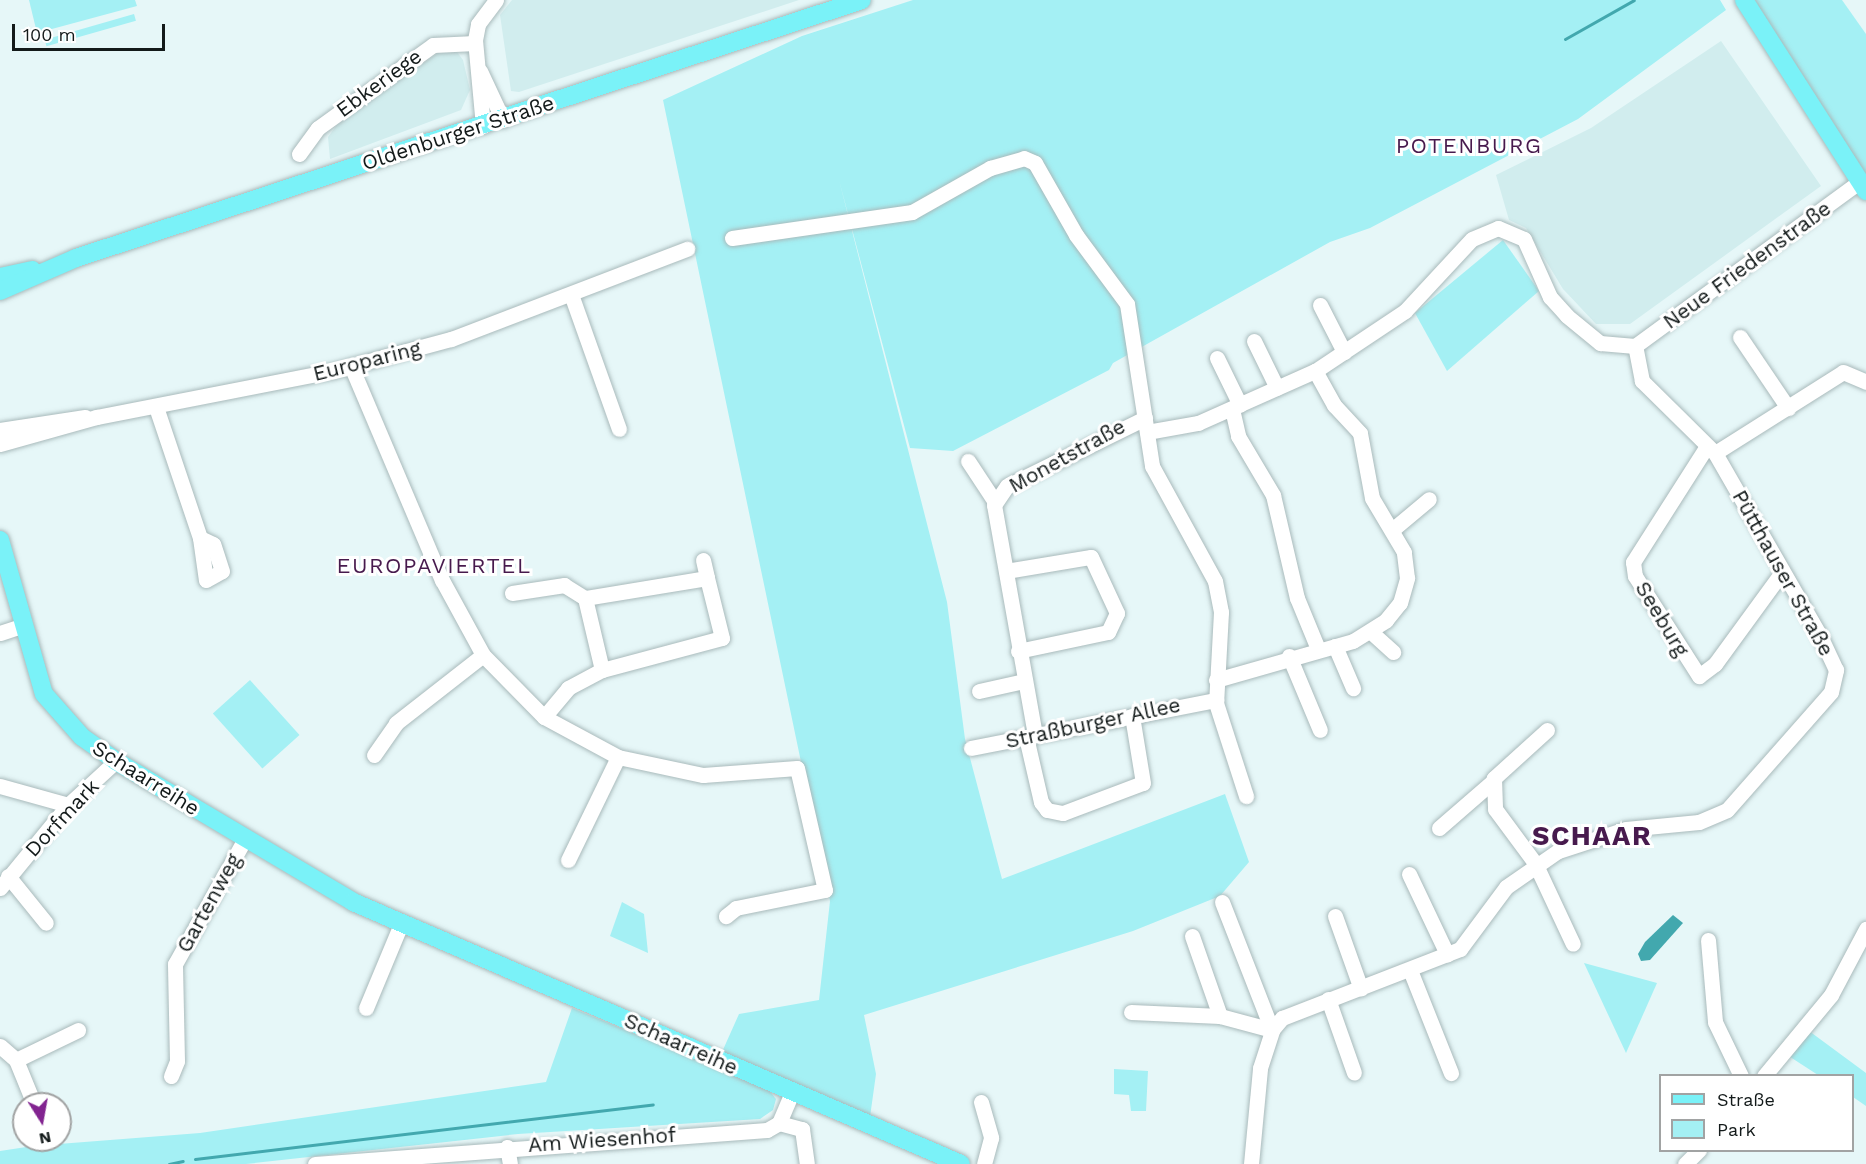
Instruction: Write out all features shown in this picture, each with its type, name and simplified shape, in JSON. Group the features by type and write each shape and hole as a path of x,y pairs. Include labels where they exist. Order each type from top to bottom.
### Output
{"main road":[{"name":"Oldenburger Straße","path":"0,277 54,266 862,0"},
{"path":"1744,0 1863,186"},
{"name":"Oldenburger Straße","path":"0,291 54,266"},
{"name":"Schaarreihe","path":"0,540 44,694 82,737 116,761 347,899 961,1164"}],"street":[{"path":"483,126 475,43 478,24 495,0"},
{"name":"Ebkeriege","path":"299,154 318,128 433,45 475,43"},
{"path":"479,69 503,120"},
{"path":"732,238 912,212 990,168 1024,158 1035,163 1076,236 1113,280 1132,325 1146,425 1166,498 1215,581 1221,612 1216,700 1246,796"},
{"name":"Neue Friedenstraße","path":"1635,346 1863,186"},
{"name":"Monetstraße","path":"995,502 1007,486 1146,425 1198,423 1315,371 1405,311 1472,239 1498,228 1524,239 1551,297 1568,316 1600,343 1635,346"},
{"name":"Europaring","path":"0,444 97,417 351,366 572,297 687,249"},
{"path":"572,297 619,429"},
{"path":"1320,305 1344,352"},
{"path":"1740,337 1788,408"},
{"path":"1254,341 1277,388"},
{"name":"Pütthauser Straße","path":"1272,1030 1282,1018 1410,970 1446,954 1474,934 1506,887 1536,863 1590,838 1699,822 1727,810 1785,747 1831,692 1836,670 1782,572 1711,449 1642,381 1635,346"},
{"path":"1217,358 1236,407 1238,436 1274,495 1297,598 1318,649"},
{"path":"351,366 442,580 483,655 544,717 618,757 703,775 797,768 825,890 736,908 726,916"},
{"path":"1216,680 1250,675 1289,656 1335,646 1371,632 1400,603 1407,578 1404,552 1372,498 1360,433 1334,405 1315,371"},
{"path":"1711,449 1788,408 1843,372 1866,382"},
{"path":"156,406 200,538"},
{"name":"Europaring","path":"0,429 72,416 97,417"},
{"name":"Seeburg","path":"1711,449 1633,562 1635,576 1699,676 1715,664 1782,572"},
{"name":"Monetstraße","path":"968,460 995,502 1041,802 1047,810 1063,813 1143,783 1132,716"},
{"path":"1392,530 1429,499"},
{"path":"1006,571 1091,557 1117,613 1108,633 1018,651"},
{"path":"544,717 568,688 602,670 723,638 703,560"},
{"path":"512,593 564,585 585,598 707,578"},
{"path":"585,598 602,670"},
{"path":"0,633 25,626"},
{"path":"1371,632 1393,652"},
{"path":"1335,646 1353,688"},
{"path":"374,755 396,723 483,655"},
{"path":"1289,656 1320,730"},
{"path":"979,691 1024,681"},
{"name":"Straßburger Allee","path":"971,748 1216,700"},
{"path":"1439,828 1492,782 1547,729"},
{"path":"568,860 618,757"},
{"name":"Dorfmark","path":"46,923 4,882 68,805 116,761"},
{"path":"1492,782 1495,808 1536,863 1573,944"},
{"path":"0,786 68,805"},
{"name":"Gartenweg","path":"171,1076 177,1061 176,964 245,838"},
{"path":"1409,874 1446,954"},
{"path":"1222,902 1272,1030 1260,1068 1251,1164"},
{"path":"1335,916 1361,989"},
{"path":"366,1008 401,924"},
{"path":"1766,1074 1831,995 1866,929"},
{"path":"1192,936 1220,1016"},
{"path":"1708,940 1715,1022 1739,1074"},
{"path":"1410,970 1451,1073"},
{"path":"1328,999 1354,1073"},
{"path":"1131,1012 1220,1016 1272,1030"},
{"path":"16,1060 78,1030"},
{"path":"0,1046 16,1060 29,1092"},
{"path":"792,1093 779,1123 802,1129 807,1164"},
{"path":"981,1102 991,1138 984,1164"},
{"name":"Am Wiesenhof","path":"315,1164 507,1147 767,1130 779,1123"},
{"path":"507,1147 510,1164"},
{"path":"1685,1164 1697,1152"}],"shaded area":[{"path":"512,0 799,0 519,92 511,91 500,15"},
{"path":"1721,41 1821,186 1630,324 1596,324 1563,289 1526,228 1509,220 1496,175 1591,128"},
{"path":"442,50 457,52 463,60 470,90 461,110 330,159 328,137 337,125"},
{"path":"1673,915 1683,923 1650,960 1641,961 1638,954 1645,942"}],"green space":[{"path":"29,0 135,0 137,6 37,33"},
{"path":"913,0 1720,0 1726,10 1578,119 1370,228 1330,242 1113,363 1109,370 953,451 910,448 839,180 947,602 965,739 1002,879 1225,794 1249,862 1220,896 1133,931 864,1015 876,1074 870,1117 722,1052 739,1014 819,1000 830,901 663,100 802,36"},
{"path":"1751,0 1842,0 1866,34 1866,176"},
{"path":"134,14 136,21 47,46 45,40"},
{"path":"1503,240 1539,291 1447,371 1415,313"},
{"path":"250,680 300,735 262,768 213,713"},
{"path":"622,902 644,914 648,953 610,936"},
{"path":"1584,963 1657,983 1626,1053"},
{"path":"572,1008 768,1089 776,1099 773,1110 760,1119 518,1134 246,1164 0,1164 0,1151 12,1149 12,1152 72,1152 72,1143 200,1133 546,1082"},
{"path":"1805,1028 1866,1073 1866,1106 1854,1098 1854,1074 1816,1074 1784,1053"},
{"path":"1114,1069 1148,1071 1146,1111 1131,1111 1129,1095 1114,1094"}],"waterway":[{"path":"1565,39 1634,0"},
{"path":"195,1159 653,1104"},
{"path":"169,1164 183,1161"}],"district":[{"name":"POTENBURG","path":"1469,146"},
{"name":"EUROPAVIERTEL","path":"434,566"},
{"name":"SCHAAR","path":"1592,837"}]}
